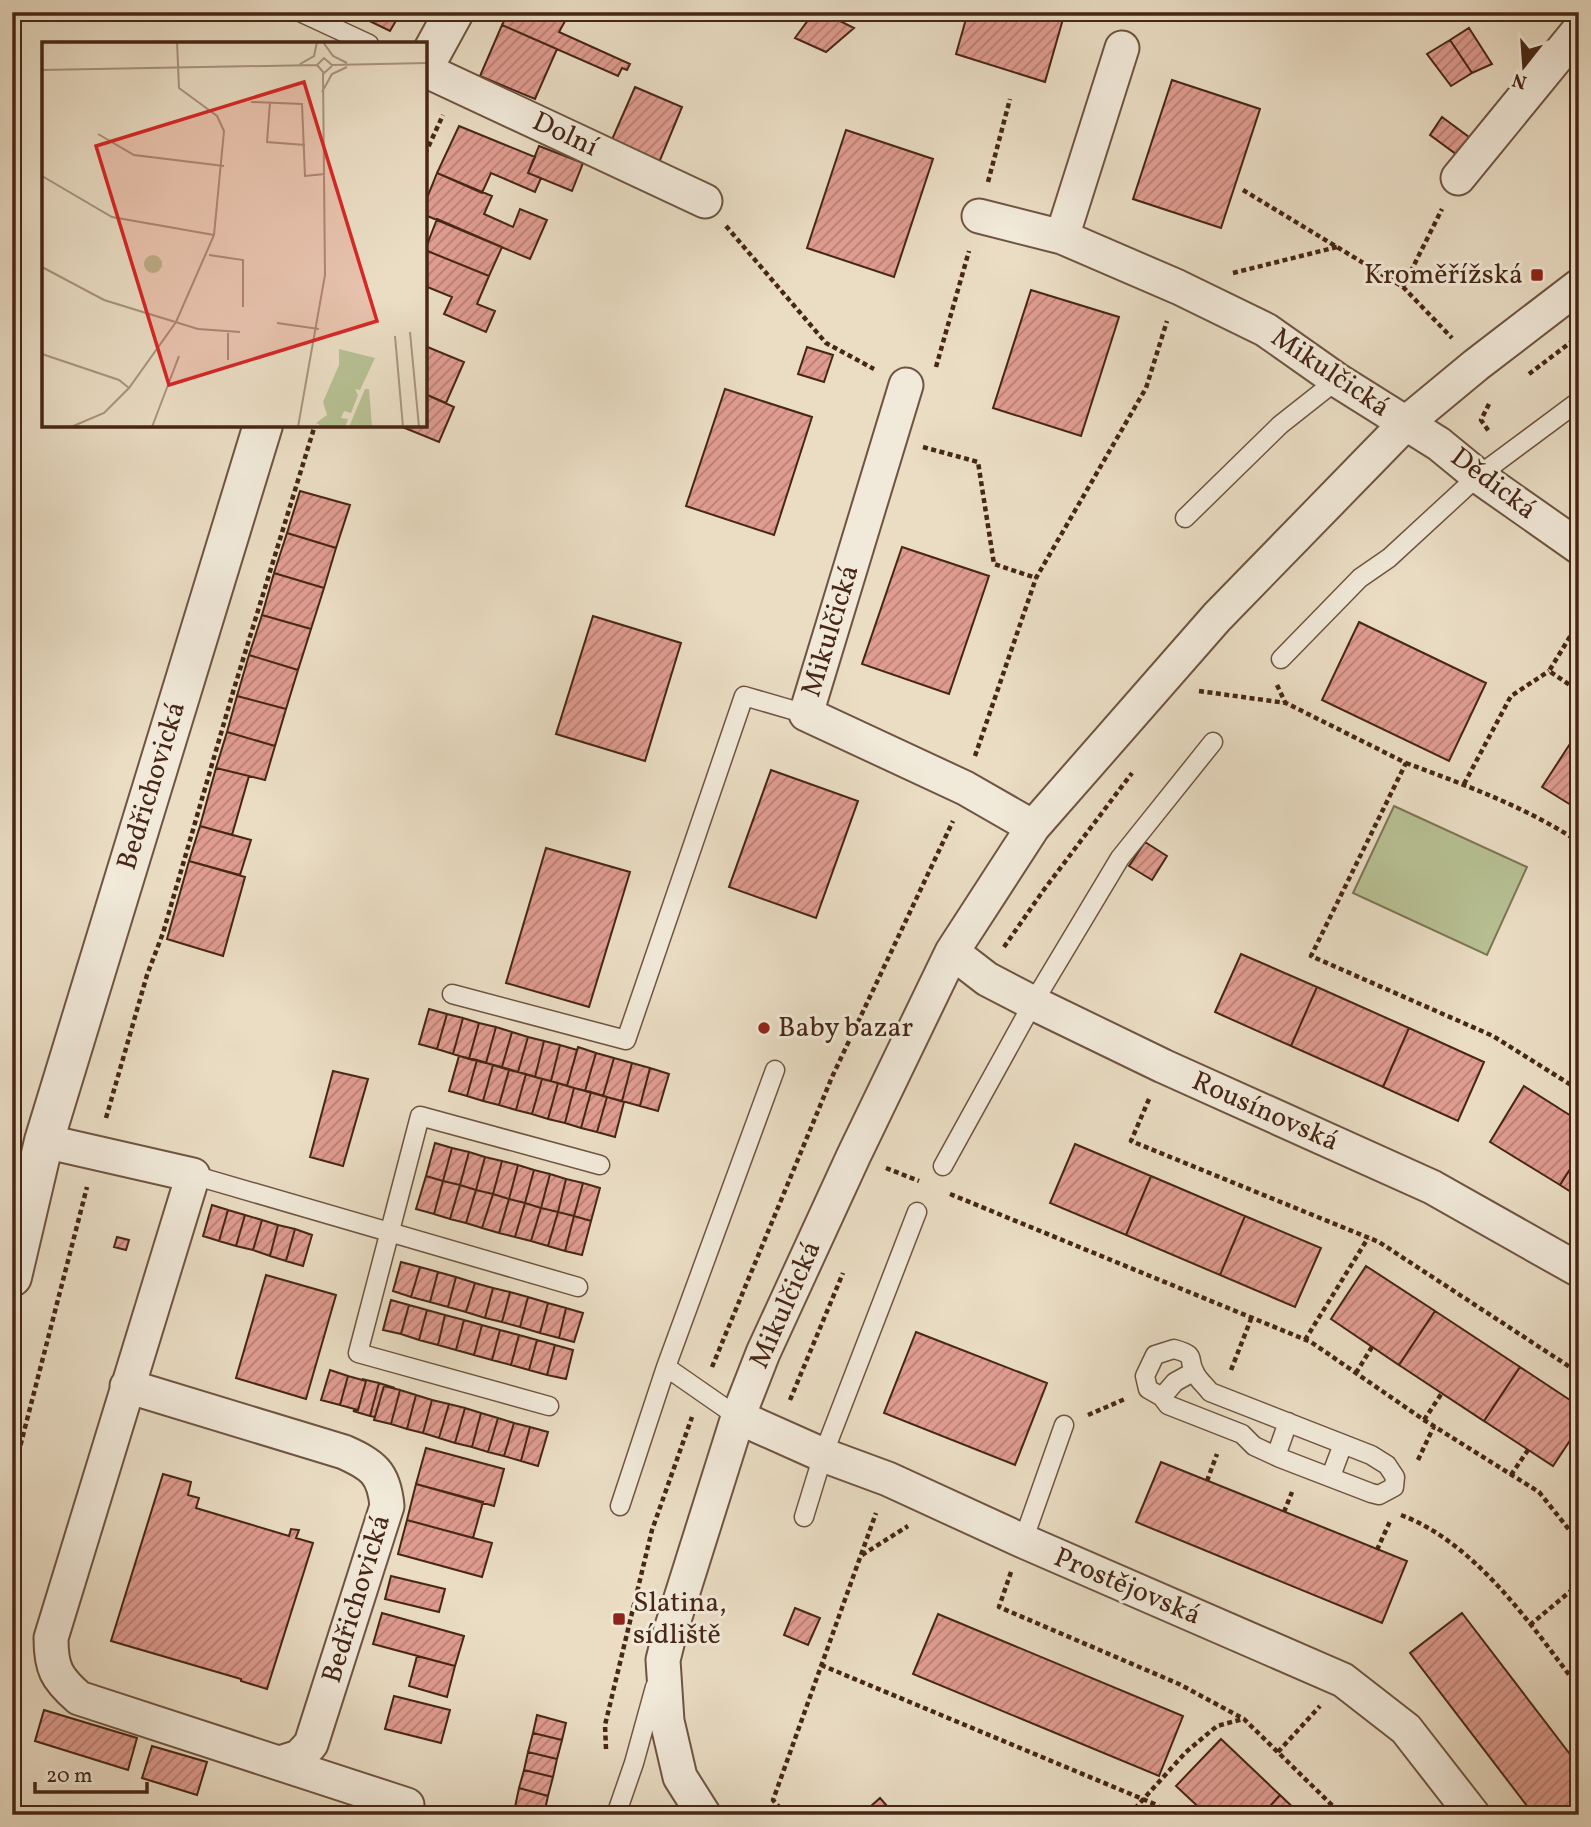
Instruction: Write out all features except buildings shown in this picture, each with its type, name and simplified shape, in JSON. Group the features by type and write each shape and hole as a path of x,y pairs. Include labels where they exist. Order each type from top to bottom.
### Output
{"street":[{"path":"427,64 454,12"},
{"path":"1458,178 1579,30"},
{"path":"1062,237 1122,48"},
{"name":"Dolní","path":"427,69 705,201"},
{"name":"Mikulčická","path":"979,216 1062,237 1178,286 1266,330 1406,423"},
{"name":"Mikulčická","path":"704,1815 680,1777 667,1721 663,1660 738,1417 763,1353 848,1167 952,952 1033,827 1217,617 1406,423 1579,286"},
{"name":"Mikulčická","path":"906,385 806,714 965,788 1033,827"},
{"name":"Dědická","path":"1406,423 1439,444 1478,476 1579,547"},
{"name":"Bedřichovická","path":"12,1277 44,1141 262,428"},
{"name":"Rousínovská","path":"952,952 987,979 1033,1003 1163,1066 1432,1186 1579,1270"},
{"path":"44,1141 193,1175 51,1638 51,1661 61,1682 79,1698 407,1805"},
{"name":"Bedřichovická","path":"127,1386 344,1452 368,1462 379,1475 385,1489 387,1506 311,1744 299,1757 280,1763"},
{"name":"Prostějovská","path":"738,1417 823,1455 888,1479 1023,1541 1343,1680 1406,1729 1473,1815"}],"lane":[{"path":"300,12 365,42"},
{"path":"1185,518 1280,425 1338,380"},
{"path":"1281,659 1360,578 1389,558 1478,476 1579,401"},
{"path":"452,994 626,1040 744,696 806,714"},
{"path":"943,1166 1033,1003 1120,858 1213,742"},
{"path":"620,1506 666,1367 775,1070"},
{"path":"549,1406 358,1353 420,1116 600,1165"},
{"path":"193,1175 578,1287"},
{"path":"804,1517 823,1455 917,1212"},
{"path":"1174,1349 1188,1353 1192,1359 1193,1372 1210,1392 1371,1455 1387,1465 1395,1476 1394,1487 1379,1495 1276,1456 1254,1446 1242,1434 1168,1405 1162,1397 1148,1389 1145,1377 1155,1355 1174,1349"},
{"path":"666,1367 738,1417"},
{"path":"1162,1397 1175,1382 1193,1372"},
{"path":"1201,1417 1210,1392"},
{"path":"1276,1456 1288,1422"},
{"path":"1023,1541 1064,1424"},
{"path":"1331,1476 1343,1444"},
{"path":"616,1815 634,1763 663,1660"}],"path":[{"path":"705,201 826,343 906,385 929,393 1010,99"},
{"path":"1403,286 1458,178"},
{"path":"1242,190 1403,286 1451,338"},
{"path":"604,1757 607,1746 605,1725 652,1530 701,1392 832,1077 949,833 1036,579 1146,388 1178,286 1337,247"},
{"path":"1524,377 1579,336"},
{"path":"1495,399 1488,405 1481,420 1495,441"},
{"path":"12,1478 96,1153 147,975 163,933 314,427"},
{"path":"911,444 978,462 993,564 1036,579"},
{"path":"1464,784 1511,696 1549,671 1579,622"},
{"path":"1549,671 1579,691"},
{"path":"1196,690 1286,703 1406,763 1464,784 1551,824 1579,842"},
{"path":"1406,763 1311,956 1493,1036 1579,1090"},
{"path":"987,979 1010,936 1137,766"},
{"path":"1163,1066 1130,1141 1378,1242 1579,1373"},
{"path":"967,1201 1305,1340 1424,1420 1539,1492 1579,1542"},
{"path":"1305,1340 1367,1238"},
{"path":"1356,1373 1372,1347"},
{"path":"1424,1420 1442,1393"},
{"path":"1207,1481 1222,1443"},
{"path":"1511,1475 1528,1450"},
{"path":"786,1815 773,1800 888,1479"},
{"path":"862,1556 941,1504"},
{"path":"1377,1550 1394,1512"},
{"path":"1023,1541 999,1607 1179,1684 1244,1719 1342,1815"},
{"path":"1530,1625 1579,1584"},
{"path":"821,1665 1157,1805 1167,1815"},
{"path":"1278,1752 1343,1680"},
{"path":"1129,1815 1186,1752 1217,1726 1244,1719"}],"green space":[{"path":"1394,806 1527,867 1487,955 1353,893"}],"place":[{"name":"Kroměřížská","path":"1537,275"},
{"name":"Baby bazar","path":"764,1028"},
{"name":"Slatina, sídliště","path":"619,1619"}]}
